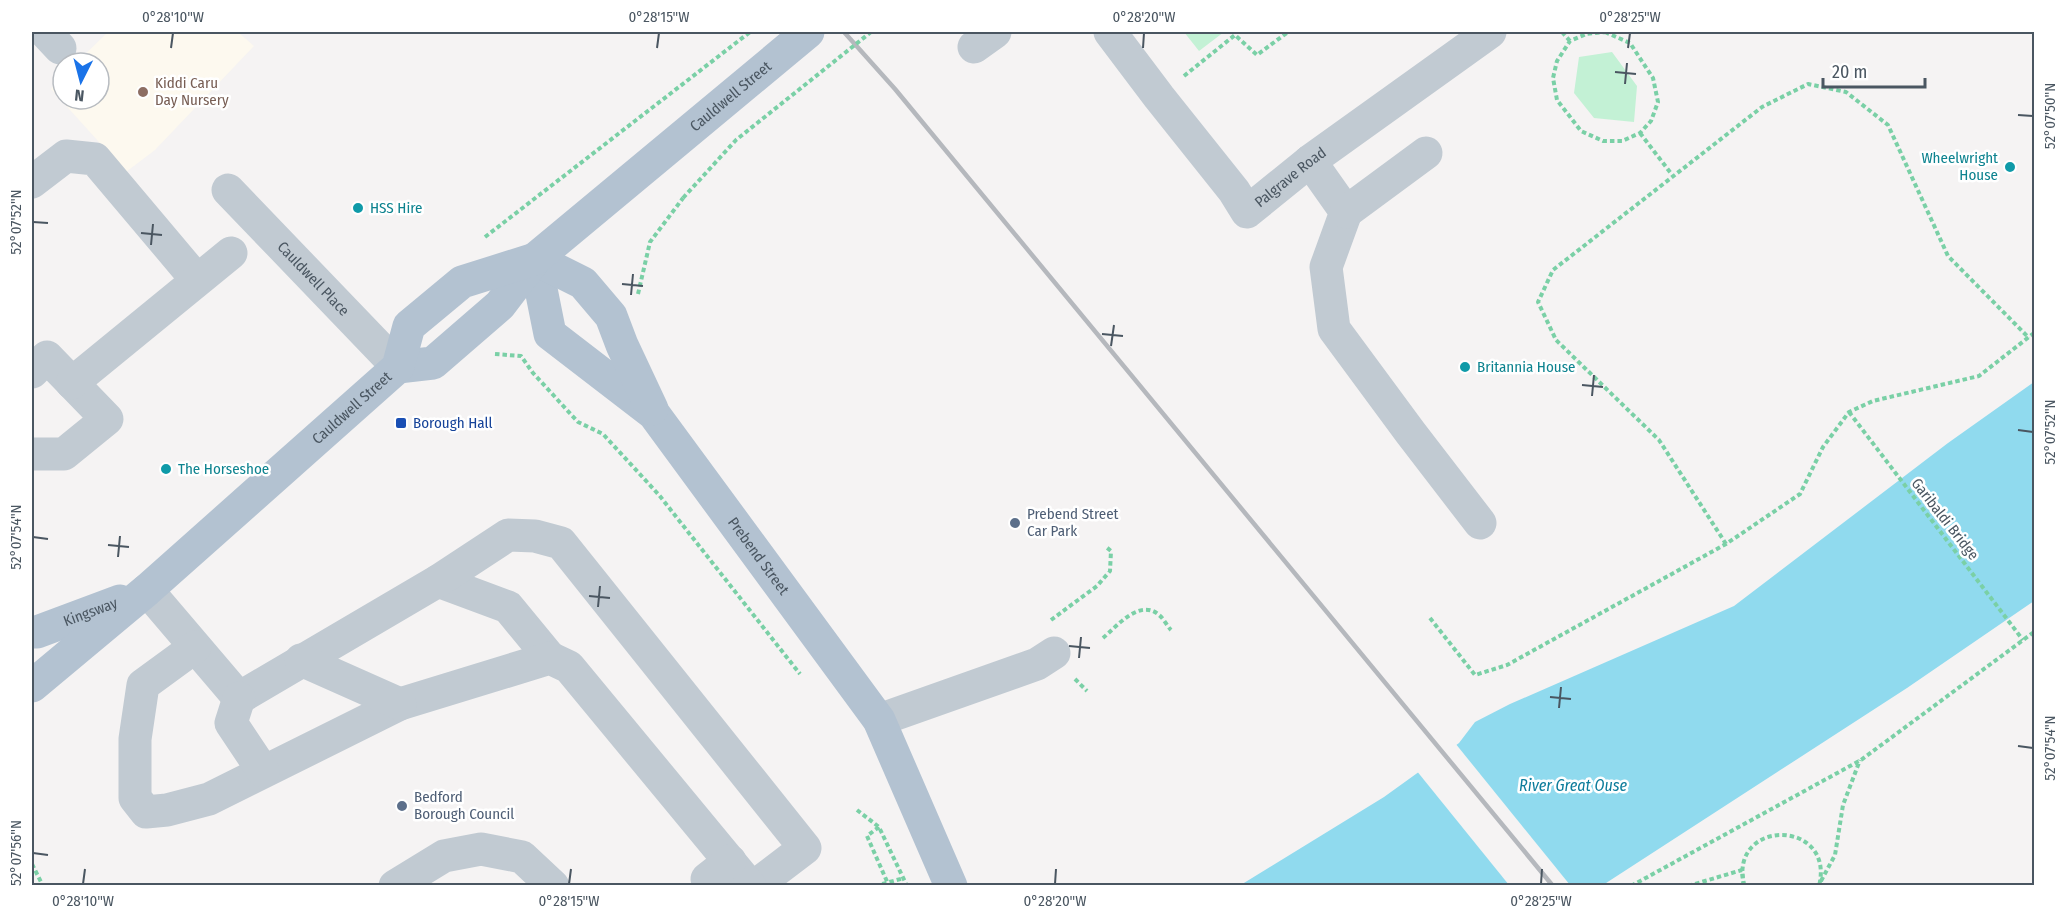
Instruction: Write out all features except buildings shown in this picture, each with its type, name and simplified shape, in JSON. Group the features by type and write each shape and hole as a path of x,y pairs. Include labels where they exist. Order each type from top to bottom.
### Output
{"main road":[{"name":"Cauldwell Street","path":"32,686 147,590 398,367 410,326 462,282 535,259 808,32"},
{"path":"398,367 433,363 500,305 535,259 583,283 611,316 654,414"},
{"name":"Prebend Street","path":"535,259 550,334 654,414 879,720 951,885"},
{"name":"Kingsway","path":"32,632 147,590"}],"street":[{"name":"Palgrave Road","path":"1110,32 1234,191 1247,212 1310,162 1490,32"},
{"path":"1426,153 1346,212 1326,267 1334,329 1480,523"},
{"path":"32,182 66,156 95,159 197,280"},
{"path":"1310,162 1346,212"},
{"name":"Cauldwell Place","path":"228,190 398,367"},
{"path":"72,383 231,253"},
{"path":"32,372 47,357 107,419 64,454 32,454"},
{"path":"263,771 231,723 238,698 438,581 508,535 535,536 561,543 805,848 736,878 569,667 550,658 508,607 438,581"},
{"path":"147,590 238,698"},
{"path":"879,720 1037,664 1048,639"},
{"path":"195,647 143,685 135,739 135,798 146,812 167,810 209,799 400,705 550,658"},
{"path":"301,660 400,705"},
{"path":"395,885 444,856 481,849 522,857 553,885"}],"path":[{"path":"476,244 750,32"},
{"path":"637,300 650,242 683,198 736,140 871,32"},
{"path":"1159,97 1235,35 1257,55 1288,32"},
{"path":"1562,32 1570,41"},
{"path":"1605,32 1630,43 1653,78 1658,102 1651,121 1640,133 1622,141 1602,141 1581,131 1557,100 1553,78 1557,61 1570,41 1586,34 1605,32"},
{"path":"1726,544 1659,440 1556,340 1538,302 1552,270 1762,107 1808,84 1846,92 1888,125 1948,256 2029,338"},
{"path":"1640,133 1673,176"},
{"path":"1430,618 1475,675 1507,665 1726,544 1800,494 1823,447 1849,412 1873,401 1978,376 2034,333"},
{"path":"487,353 521,356 533,373 578,422 603,434 658,495 804,680"},
{"name":"Garibaldi Bridge","path":"1849,412 2024,640"},
{"path":"1048,639 1110,571 1111,551 1105,546"},
{"path":"1103,638 1134,612 1147,610 1159,614 1171,630"},
{"path":"1631,885 1861,760 2034,632"},
{"path":"1819,885 1835,855 1843,804 1861,760"},
{"path":"857,810 879,827 907,885"},
{"path":"879,827 867,836 889,885"},
{"path":"1742,876 1744,860 1757,842 1767,837 1791,835 1808,844 1819,860 1819,885"},
{"path":"32,864 43,885"},
{"path":"1688,885 1742,870 1744,885"},
{"path":"875,885 904,878"}],"shaded area":[{"path":"108,32 238,32 254,46 155,150 126,172 71,111 111,111 111,51 88,51"}],"green space":[{"path":"1184,32 1224,32 1199,51"},
{"path":"1612,52 1637,86 1634,122 1594,118 1574,93 1579,57"}],"water":[{"name":"River Great Ouse","path":"2034,382 2034,601 1907,688 1603,885 1239,886 1384,797 1459,743 1475,722 1510,704 1734,606 1948,443"}],"pier":[{"path":"1455,743 1570,885 1509,885 1416,770"}],"railway":[{"path":"844,32 895,89 1553,886"}],"place":[{"name":"Kiddi Caru Day Nursery","path":"143,92"},
{"name":"Wheelwright House","path":"2010,167"},
{"name":"HSS Hire","path":"358,208"},
{"name":"Britannia House","path":"1465,367"},
{"name":"Borough Hall","path":"401,423"},
{"name":"The Horseshoe","path":"166,469"},
{"name":"Prebend Street Car Park","path":"1015,523"},
{"name":"Bedford Borough Council","path":"402,806"}]}
